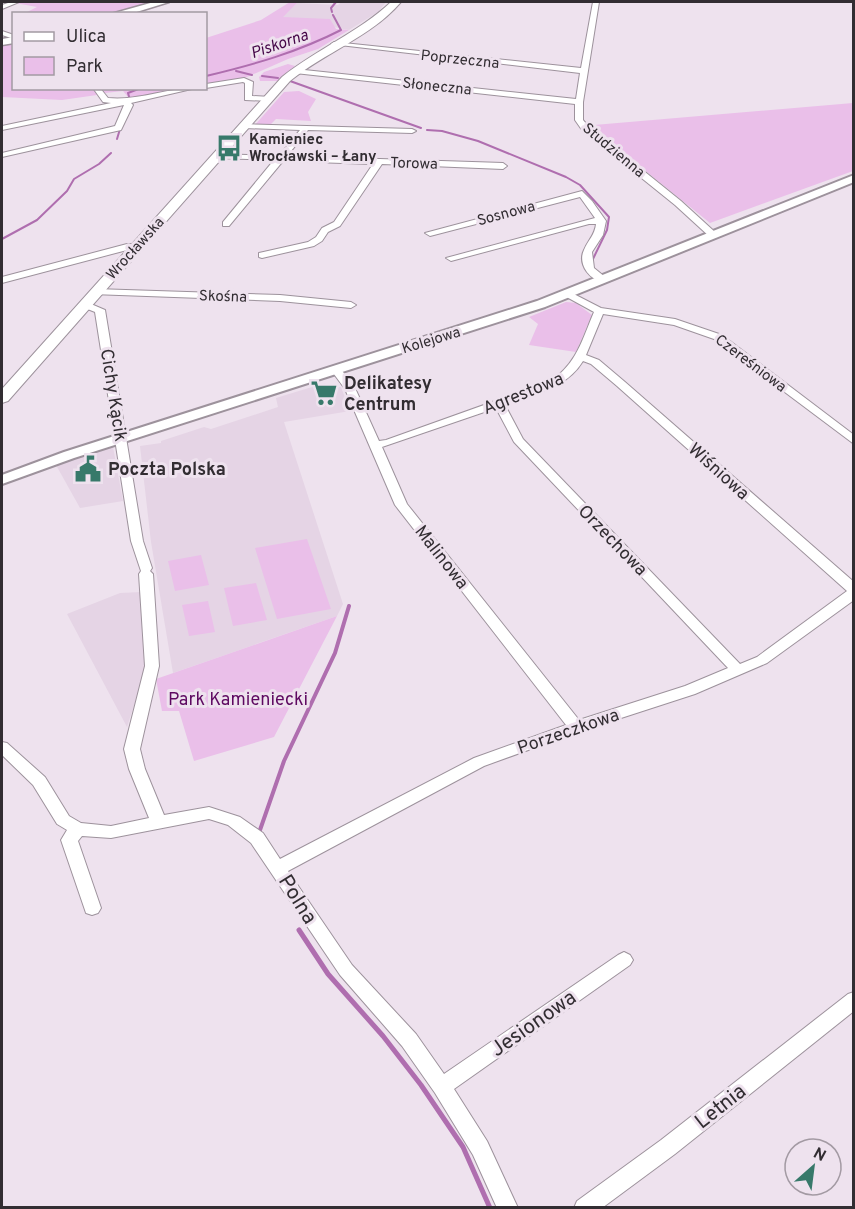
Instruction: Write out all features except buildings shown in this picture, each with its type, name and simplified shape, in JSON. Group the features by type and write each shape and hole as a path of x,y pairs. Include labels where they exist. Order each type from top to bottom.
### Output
{"main road":[{"path":"124,12 164,2"},
{"name":"Wrocławska","path":"2,398 295,71 382,15 396,2"}],"street":[{"path":"2,8 16,2"},
{"name":"Studzienna","path":"596,2 579,102 579,120 585,128 678,203 713,235"},
{"path":"2,33 10,40"},
{"name":"Poprzeczna","path":"334,44 585,71"},
{"name":"Słoneczna","path":"295,71 579,102"},
{"path":"207,86 234,80 247,81 250,84 248,98 268,99"},
{"path":"2,128 183,90"},
{"path":"98,92 110,101 126,102"},
{"path":"2,155 118,128 129,105 126,102"},
{"path":"244,126 412,131"},
{"path":"226,225 306,128"},
{"name":"Torowa","path":"217,156 503,166"},
{"path":"262,255 311,244 319,239 325,230 337,224 379,162"},
{"name":"Kolejowa","path":"2,480 120,438 486,323 854,178"},
{"name":"Sosnowa","path":"430,232 566,196 582,194 599,214 601,221"},
{"path":"451,258 589,222 601,221 600,236 587,252 588,268 591,273 602,279"},
{"path":"2,280 127,247 136,247"},
{"name":"Skośna","path":"96,292 280,298 351,305"},
{"path":"566,293 599,311"},
{"name":"Cichy Kącik","path":"84,304 100,309 137,541 145,571 152,666 132,749 137,769 159,822"},
{"name":"Agrestowa","path":"374,445 555,383 570,374 580,357 599,311"},
{"name":"Czereśniowa","path":"599,311 668,320 707,331 854,441"},
{"name":"Wiśniowa","path":"580,357 595,362 621,384 854,592"},
{"name":"Malinowa","path":"336,370 350,388 401,505 576,727"},
{"name":"Orzechowa","path":"499,404 505,411 518,440 738,670"},
{"name":"Porzeczkowa","path":"279,868 479,762 690,690 762,660 854,592"},
{"path":"2,747 39,781 63,820 78,829 69,840 92,908"},
{"name":"Polna","path":"78,829 111,831 209,813 223,816 257,838 346,970 409,1040 442,1088 480,1148 508,1208"},
{"name":"Jesionowa","path":"442,1088 624,960"},
{"name":"Letnia","path":"584,1208 668,1147 854,1000"}],"shaded area":[{"path":"341,2 386,2 378,12 349,30 282,17 297,3 338,5"},
{"path":"325,383 328,386 341,387 350,411 284,422 343,604 337,616 173,673 151,542 140,446 161,443 161,441 204,427 211,429 278,407 276,398"},
{"path":"113,447 123,501 80,508 56,465"},
{"path":"141,592 146,668 127,727 67,614 120,593"}],"green space":[{"path":"160,2 119,12 27,12 37,7 15,3"},
{"path":"290,2 304,3 297,3 283,17 330,19 336,29 349,30 318,49 247,77 207,84 207,38 261,20"},
{"path":"12,43 12,90 94,90 97,95 62,100 2,97 2,46"},
{"path":"288,64 295,66 278,81 260,81 259,77 264,72"},
{"path":"100,90 177,90 129,98 123,91 105,93"},
{"path":"299,91 316,99 308,112 311,121 276,119 269,126 254,126 284,92"},
{"path":"853,103 853,171 710,223 601,135 594,125"},
{"path":"566,302 576,303 592,315 576,352 529,345 538,324 529,317"},
{"path":"307,539 331,609 277,619 255,548"},
{"path":"201,555 209,585 175,591 168,561"},
{"path":"256,583 267,620 233,626 224,588"},
{"path":"208,601 215,632 189,636 182,605"},
{"name":"Park Kamieniecki","path":"337,616 274,737 194,761 179,711 162,711 156,679"}],"waterway":[{"name":"Piskorna","path":"332,12 331,8 336,2"},
{"name":"Piskorna","path":"207,76 275,57 325,38 341,30 333,15"},
{"path":"236,71 252,75"},
{"path":"262,76 278,78"},
{"path":"290,81 421,128"},
{"name":"Piskorna","path":"130,100 128,93 136,90"},
{"name":"Piskorna","path":"117,139 120,129"},
{"path":"427,130 442,131 478,141 566,177 580,185 609,217 607,230 592,261"},
{"name":"Piskorna","path":"2,239 37,220 67,191 74,179 99,164 111,153"},
{"path":"260,830 284,761 335,653 349,606"},
{"path":"299,930 328,974 383,1036 421,1085 463,1147 490,1208"}],"place":[{"name":"Kamieniec Wrocławski – Łany","path":"229,148"},
{"name":"Delikatesy Centrum","path":"324,393"},
{"name":"Poczta Polska","path":"88,469"}]}
